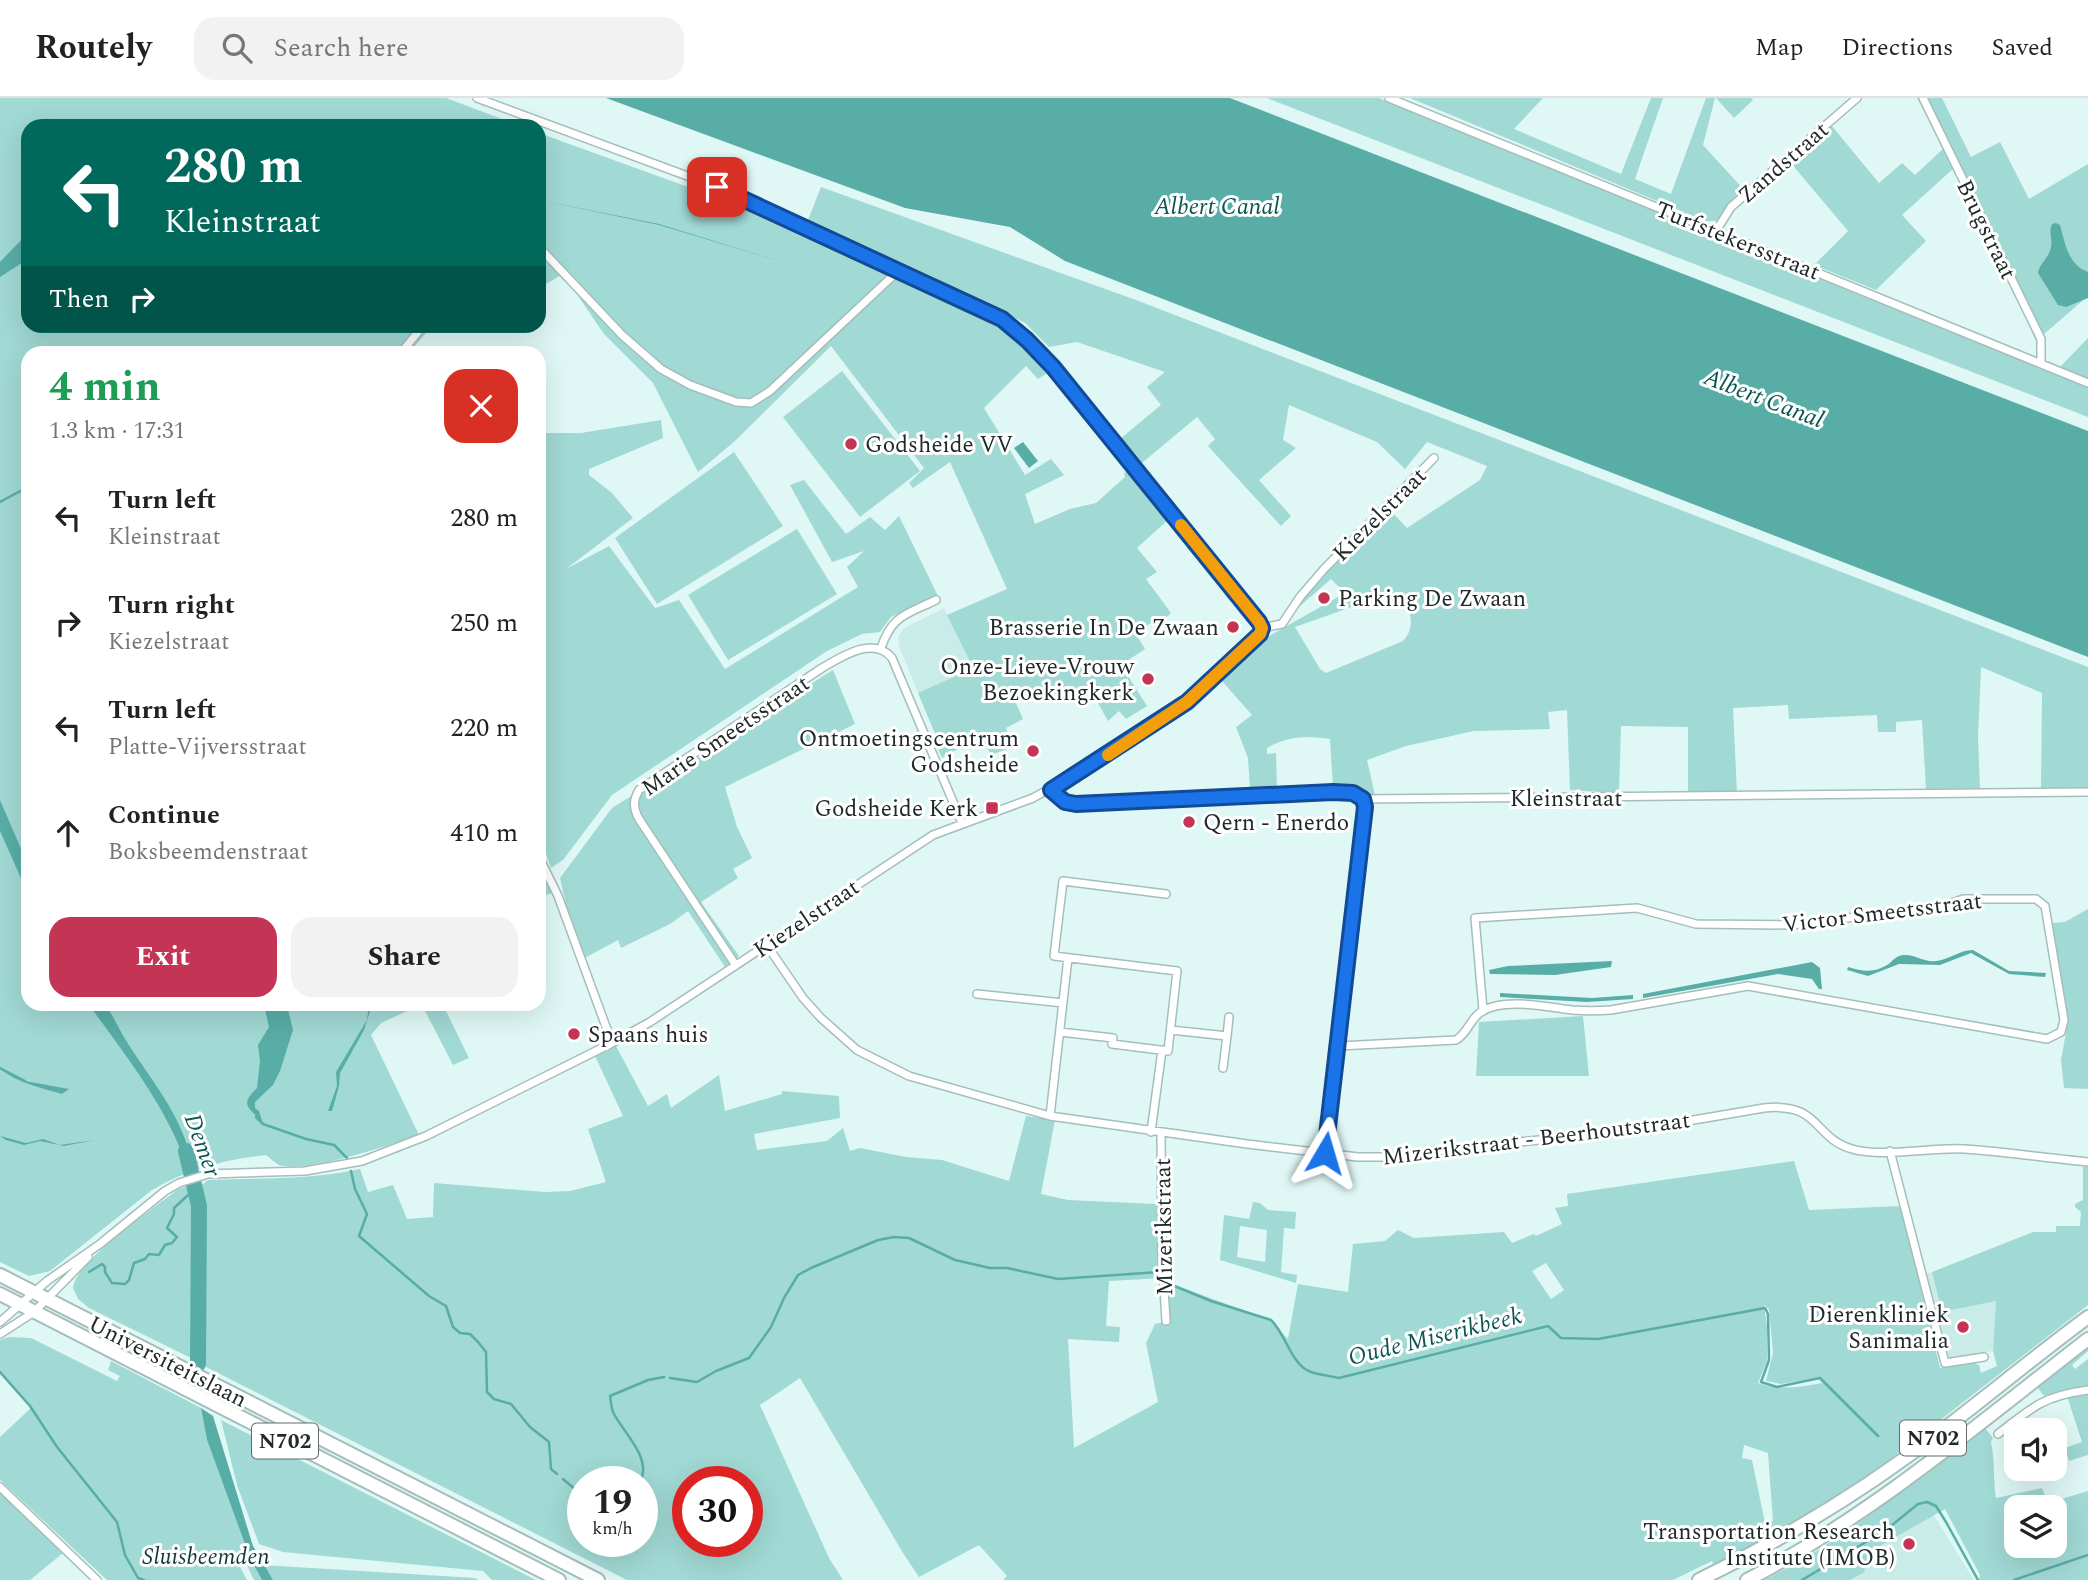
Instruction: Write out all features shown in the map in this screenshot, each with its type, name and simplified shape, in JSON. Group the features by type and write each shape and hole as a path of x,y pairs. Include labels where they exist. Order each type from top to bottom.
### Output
{"highway":[{"name":"Universiteitslaan","path":"0,1275 598,1580"},
{"name":"Universiteitslaan","path":"0,1294 559,1580"},
{"name":"N702","path":"1699,1580 1768,1545 1861,1488 1940,1433 2088,1317"},
{"name":"N702","path":"1747,1580 1813,1543 1914,1475 2088,1339"}],"street":[{"path":"477,98 534,119"},
{"name":"Turfstekersstraat","path":"1389,98 2088,383"},
{"name":"Zandstraat","path":"1716,231 1731,207 1857,98"},
{"name":"Brugstraat","path":"1923,98 2041,339 2043,351 2040,363"},
{"path":"546,124 717,187 1002,319 1027,340 1070,388 1262,628"},
{"path":"546,254 622,335 661,369 690,385 727,400 743,403 758,400 898,271"},
{"name":"Kiezelstraat","path":"0,1322 34,1292 100,1244 165,1191 183,1182 224,1172 305,1171 362,1161 426,1136 650,1022 933,835 1051,790 1187,702 1260,634 1262,628 1282,624 1324,569 1434,458"},
{"path":"936,600 897,619 891,625 881,648 892,658 962,823"},
{"name":"Marie Smeetsstraat","path":"735,964 639,819 634,805 635,797 639,790 835,661 868,648 881,648"},
{"name":"Kleinstraat","path":"1051,790 1065,802 1076,804 1333,792 1353,793 1363,799 2088,792"},
{"path":"1325,1153 1365,807 1363,799"},
{"path":"546,871 558,896 612,1043"},
{"path":"1060,1032 1113,1038 1112,1044 1168,1051 1177,971 1054,956 1063,881 1166,894"},
{"name":"Victor Smeetsstraat","path":"1963,899 2036,899 2046,906 2064,1020 2060,1032 2047,1039 1748,986 1611,1010 1589,1011 1515,1005 1483,1010 1475,918 1637,908 1696,924 1792,925 1944,906 1963,899"},
{"name":"Mizerikstraat - Beerhoutstraat","path":"766,944 812,1008 857,1049 909,1076 1050,1115 1151,1132 1357,1157 1391,1157 1629,1131 1787,1106 1807,1114 1837,1143 1861,1152 1963,1149 2088,1162"},
{"path":"1050,1115 1068,958"},
{"path":"978,994 1063,1003"},
{"path":"1339,1046 1456,1040 1467,1031 1475,1017 1483,1010"},
{"path":"1223,1068 1229,1017"},
{"path":"1171,1030 1227,1036"},
{"path":"1151,1132 1162,1050"},
{"name":"Mizerikstraat","path":"1161,1133 1162,1256 1166,1321"},
{"path":"1890,1151 1945,1363 1984,1357"},
{"name":"Kiezelstraat","path":"0,1334 34,1312 100,1244"},
{"path":"1998,1434 2050,1397 2088,1390"},
{"path":"332,1465 340,1449"},
{"path":"0,1487 97,1580"}],"shaded area":[{"path":"944,608 973,668 918,693 898,637 904,628"},
{"path":"1932,1272 1942,1312 1996,1301 1993,1351 1949,1358 1945,1354 1924,1275"},
{"path":"1931,1511 1974,1580 1807,1580"}],"green space":[{"path":"0,98 446,98 502,119 21,119 21,333 426,333 415,346 21,346 21,1011 407,1011 381,1023 371,1035 419,1135 349,1157 310,1165 279,1165 266,1155 222,1162 193,1171 152,1190 50,1271 29,1276 0,1262"},
{"path":"1267,98 1379,98 2088,387 2088,417"},
{"path":"1410,98 1543,98 1514,129 1621,174 1651,98 1663,98 1635,179 1671,194 1706,98 1715,98 1703,145 1745,191 1716,221 1705,221"},
{"path":"1716,98 1751,98 1753,100 1734,118"},
{"path":"1917,98 1942,98 1971,157 2000,142 2029,199 2088,164 2088,296 2036,341 1954,168 1902,215 1926,241 1876,290 1814,265 1848,231 1790,162 1831,125 1879,183 1902,163 1915,175 1944,148"},
{"path":"546,136 724,200 1002,325 1022,340 1049,372 1038,379 1026,366 984,408 1025,475 1051,459 1064,475 1025,494 1035,524 1070,509 1096,503 1125,477 1127,469 1131,470 1169,519 1137,548 1157,572 1146,579 1171,613 1155,628 1151,623 1135,633 1145,649 1121,665 1147,706 1126,719 1119,711 1108,721 1094,696 1075,703 1038,686 1015,701 1023,719 1006,728 1008,734 1003,738 1007,749 991,755 981,736 942,758 936,744 939,743 918,693 973,668 947,615 1007,589 950,462 913,488 909,483 924,468 831,346 735,441 698,472 653,383 604,334 563,274 546,284"},
{"path":"821,187 1136,300 2088,667 2088,789 2041,790 2042,693 1981,667 1978,738 1980,788 1926,789 1922,720 1896,722 1896,732 1878,732 1877,715 1789,719 1788,705 1733,708 1737,794 1688,793 1688,727 1621,726 1619,793 1570,790 1567,710 1548,712 1550,729 1474,731 1406,746 1367,760 1375,795 1358,790 1333,788 1330,739 1290,739 1267,748 1267,754 1276,753 1277,789 1250,790 1248,758 1236,727 1252,715 1222,681 1271,635 1345,593 1331,579 1299,605 1336,560 1389,509 1407,528 1480,480 1487,466 1427,442 1405,469 1377,442 1289,405 1283,440 1296,448 1259,480 1291,516 1281,526 1208,446 1215,439 1197,417 1142,463 1120,439 1161,405 1147,387 1165,372 1077,342 1049,347 1025,323 931,276 808,220","holes":["1377,598 1403,599 1411,620 1411,626 1403,641 1326,673 1320,669 1295,627"]},
{"path":"2088,338 2088,379 2060,367"},
{"name":"Godsheide VV","path":"842,371 920,471 860,517 783,417"},
{"path":"661,420 663,438 589,469 589,475 612,493 633,518 566,569 609,546 655,608 679,600 725,669 858,587 847,567 864,551 832,562 790,485 804,480 846,534 870,517 885,530 899,516 938,596 891,617 880,632 862,634 827,651 612,795 563,860 551,868 546,853 546,433 581,433"},
{"path":"734,452 783,526 657,604 615,538"},
{"path":"797,529 837,594 728,660 688,595"},
{"path":"833,670 855,724 725,787 737,827 752,858 733,869 738,878 701,902 739,956 725,967 688,911 670,924 621,948 618,940 583,959 560,878 612,808"},
{"path":"546,880 559,890 546,895"},
{"path":"2088,909 2088,1089 2064,1088 2061,1060 2068,1021 2052,923 2065,922"},
{"path":"425,1011 446,1011 469,1058 453,1065"},
{"path":"1583,1016 1589,1076 1476,1076 1479,1022"},
{"path":"616,1046 648,1106 667,1094 671,1108 719,1075 725,1111 782,1094 782,1091 839,1096 840,1118 754,1134 757,1150 827,1141 843,1128 850,1151 860,1148 906,1157 942,1160 1009,1181 1026,1116 1055,1120 1041,1194 1068,1200 1156,1204 1158,1210 1166,1210 1166,1246 1173,1246 1175,1285 1270,1320 1288,1339 1298,1284 1348,1292 1353,1244 1385,1241 1398,1230 1414,1238 1504,1232 1512,1243 1562,1224 1555,1208 1568,1206 1567,1194 1794,1161 1809,1210 1901,1206 1940,1368 1974,1363 1979,1365 1981,1373 1997,1366 1993,1351 1996,1301 1942,1312 1932,1272 2033,1232 2056,1232 2056,1226 2080,1226 2081,1212 2075,1204 2083,1200 2083,1167 2088,1167 2088,1305 1889,1460 1842,1493 1780,1532 1714,1566 1712,1561 1673,1580 1003,1580 1007,1576 979,1545 919,1577 800,1378 760,1405 829,1558 843,1580 627,1580 582,1557 658,1557 658,1466 567,1466 567,1550 204,1366 204,1227 200,1186 208,1180 304,1177 360,1169 368,1192 393,1185 407,1219 433,1217 434,1183 545,1192 570,1191 606,1182 588,1129 623,1116 595,1056","holes":["1546,1263 1564,1290 1551,1299 1532,1271","1164,1278 1168,1321 1155,1324 1146,1343 1158,1402 1074,1448 1068,1339 1119,1342 1120,1327 1106,1326 1109,1281","1764,1305 1769,1309 1773,1353 1766,1381 1781,1384 1818,1378 1822,1383 1782,1388 1758,1383 1767,1361","1744,1445 1768,1453 1773,1521 1765,1523 1752,1460 1742,1458"]},
{"path":"188,1186 194,1204 193,1359 89,1308 78,1299 73,1288 77,1276 101,1249 178,1189"},
{"path":"1253,1202 1260,1203 1268,1210 1296,1212 1295,1229 1284,1228 1281,1272 1297,1275 1296,1283 1220,1260 1224,1215 1249,1219","holes":["1240,1226 1267,1230 1265,1262 1237,1257"]},
{"name":"Sluisbeemden","path":"9,1337 31,1338 117,1381 120,1376 108,1370 111,1361 201,1408 207,1440 250,1558 262,1580 254,1580 244,1559 237,1561 247,1580 107,1580 0,1480 0,1437 32,1407 0,1372 0,1340"},
{"path":"2088,1344 2088,1351 2072,1365 2075,1369 2088,1359 2088,1455 2069,1461 2067,1454 2067,1447 2082,1442 2067,1396 2075,1390 2044,1396 2038,1388"},
{"path":"221,1420 536,1580 492,1580 483,1571 283,1552 259,1544 237,1485"},
{"path":"1985,1428 1993,1438 1991,1442 1996,1498 2004,1496 2004,1558 2067,1558 2067,1497 2088,1491 2088,1580 1979,1580 1980,1575 1945,1509 1878,1547 1890,1568 1886,1570 1880,1561 1850,1580 1764,1580 1850,1529"},
{"path":"2042,1488 2045,1495 2010,1495"},
{"path":"0,1491 63,1553 30,1580 0,1580"},
{"path":"262,1565 475,1578 479,1580 273,1580"}],"water":[{"name":"Albert Canal","path":"606,98 1230,98 2088,431 2088,657 1065,261 1010,227 905,208"},
{"path":"546,201 659,224 782,262 659,225"},
{"path":"2056,223 2060,225 2072,259 2088,272 2088,298 2066,307 2058,305 2038,273 2050,251 2051,227"},
{"path":"21,240 21,264 0,277 0,262"},
{"path":"1023,442 1038,461 1029,468 1014,448"},
{"path":"0,800 21,849 21,878 0,831"},
{"path":"1973,950 2009,971 2046,973 2045,977 2009,974 1971,953 1940,965 1899,964 1868,976 1847,970 1848,967 1875,970 1902,955 1936,961"},
{"path":"1612,961 1611,967 1555,975 1490,974 1489,970 1508,966"},
{"path":"1812,962 1820,968 1822,989 1819,989 1812,979 1778,974 1643,998 1643,994"},
{"path":"1500,993 1592,998 1633,995 1633,999 1587,1002 1500,997"},
{"path":"93,1011 109,1011 158,1088 183,1133 194,1170 189,1172 181,1149 159,1106"},
{"path":"265,1011 288,1011 293,1030 280,1071 273,1085 255,1102 263,1124 247,1104 257,1088 260,1061 258,1045 269,1027"},
{"path":"370,1011 364,1030 340,1073 332,1111 328,1111 337,1086 336,1072"},
{"path":"0,1068 25,1081 69,1089 62,1094 37,1087 20,1081"},
{"path":"0,1136 26,1143 43,1139 60,1145 95,1140 64,1146 40,1141 24,1145"},
{"path":"201,1408 213,1416 253,1546 273,1580 262,1580 250,1558 207,1440"}],"waterway":[{"path":"0,502 21,491"},
{"path":"0,1068 25,1081"},
{"name":"Oude Miserikbeek","path":"256,1117 263,1124 306,1139 334,1145 347,1158"},
{"name":"Demer","path":"186,1151 199,1206 198,1364"},
{"name":"Oude Miserikbeek","path":"351,1171 355,1189 367,1214 359,1236 429,1296 446,1306 453,1327 460,1333 470,1334 478,1342 486,1352 487,1392 494,1399 511,1404 530,1427 549,1442 551,1469 557,1474"},
{"path":"89,1272 102,1264 112,1283 125,1284 129,1280 134,1263 145,1259 149,1254 159,1255 165,1245 172,1243 177,1237 167,1228 174,1208 196,1192"},
{"name":"Oude Miserikbeek","path":"670,1378 697,1382 749,1358 771,1327 798,1275 878,1240 909,1238 955,1260 1058,1279 1159,1272"},
{"name":"Oude Miserikbeek","path":"1172,1285 1271,1320 1298,1363 1314,1373 1339,1378 1548,1326 1561,1338 1598,1339 1765,1308 1768,1314 1769,1360 1761,1382 1777,1387 1820,1378 1878,1436"},
{"path":"0,1372 30,1406 57,1447 117,1522 125,1555 138,1578 144,1580"},
{"name":"Oude Miserikbeek","path":"643,1466 640,1455 613,1412 610,1396 648,1380 664,1377"},
{"name":"Oude Miserikbeek","path":"563,1479 567,1482"},
{"path":"1802,1580 1886,1530 1918,1504 1927,1502 1936,1506 1978,1580"},
{"path":"2014,1580 2088,1555"}],"slow traffic":[{"path":"1108,755 1187,702 1260,634 1262,628 1181,525"}],"place":[{"name":"Godsheide VV","path":"851,444"},
{"name":"Parking De Zwaan","path":"1324,598"},
{"name":"Brasserie In De Zwaan","path":"1233,627"},
{"name":"Onze-Lieve-Vrouw Bezoekingkerk","path":"1148,679"},
{"name":"Ontmoetingscentrum Godsheide","path":"1033,751"},
{"name":"Godsheide Kerk","path":"992,808"},
{"name":"Qern - Enerdo","path":"1189,822"},
{"name":"Spaans huis","path":"574,1034"},
{"name":"Dierenkliniek Sanimalia","path":"1963,1327"},
{"name":"Transportation Research Institute (IMOB)","path":"1909,1544"}],"route":[{"path":"717,187 1002,319 1053,367 1259,622 1262,628 1260,634 1187,702 1051,790 1065,802 1076,804 1115,800 1333,792 1353,793 1363,799 1365,807 1350,952 1325,1153"}]}
